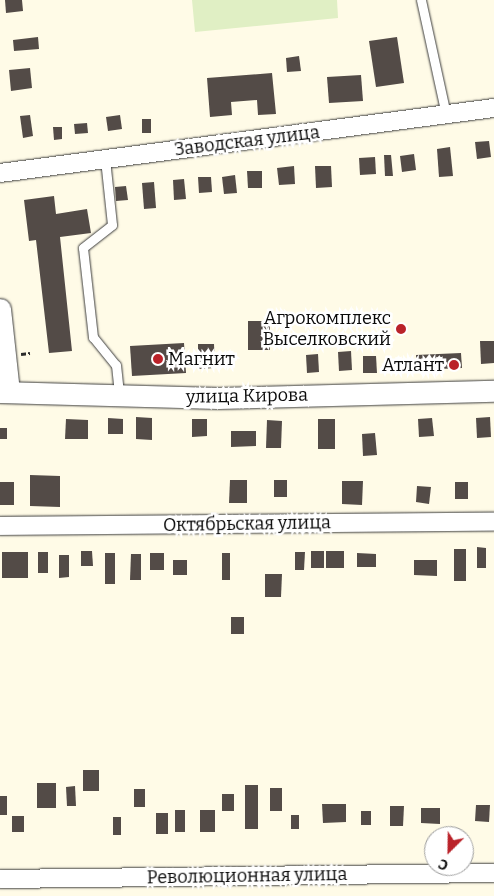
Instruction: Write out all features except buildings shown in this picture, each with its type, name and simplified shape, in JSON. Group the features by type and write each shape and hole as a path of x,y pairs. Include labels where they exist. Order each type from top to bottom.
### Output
{"street":[{"name":"Заводская улица","path":"0,173 494,108"},
{"path":"0,309 5,392"},
{"name":"улица Кирова","path":"5,392 218,398 494,391"},
{"name":"Октябрьская улица","path":"0,526 494,522"},
{"name":"Революционная улица","path":"0,879 494,873"}],"lane":[{"path":"421,0 446,115"},
{"path":"105,159 112,225 83,248 93,336 116,365 118,395"}],"green space":[{"path":"192,0 337,0 338,18 195,32"}],"place":[{"name":"Агрокомплекс Выселковский","path":"401,329"},
{"name":"Магнит","path":"158,359"},
{"name":"Атлант","path":"454,365"}]}
